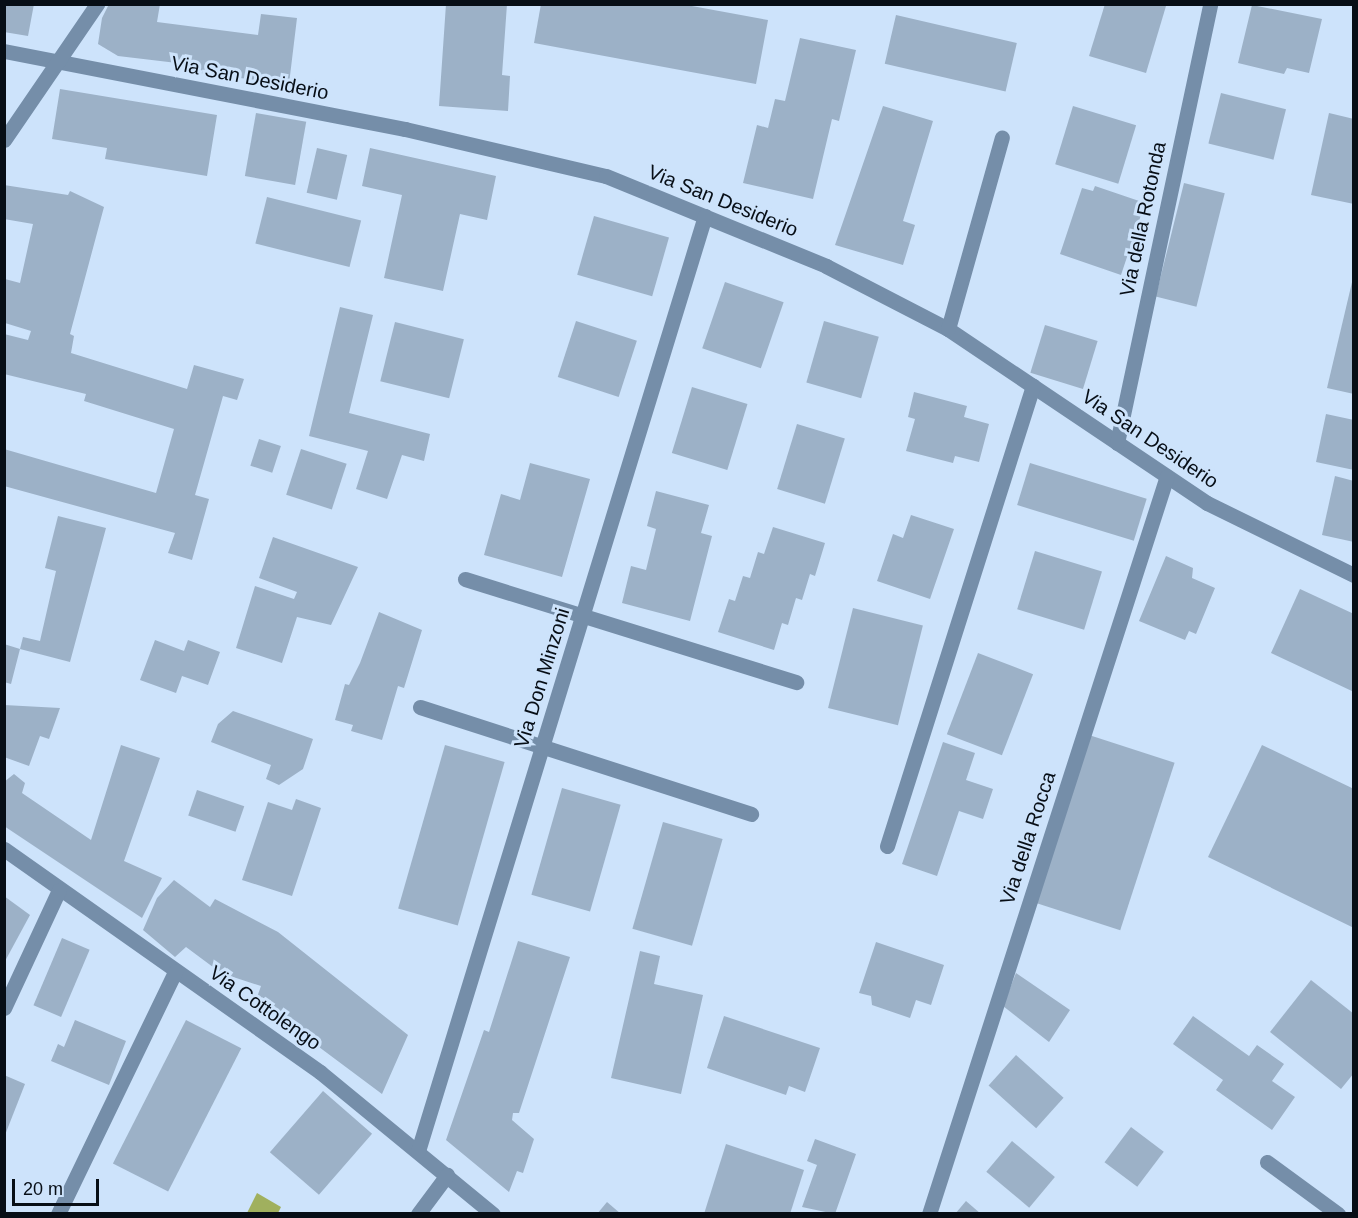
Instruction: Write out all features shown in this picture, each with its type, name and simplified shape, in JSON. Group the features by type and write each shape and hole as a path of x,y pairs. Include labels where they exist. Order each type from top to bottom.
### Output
{"street":[{"path":"4,140 97,4"},
{"name":"Via della Rotonda","path":"1118,443 1210,4"},
{"name":"Via San Desiderio","path":"4,51 56,63 405,129 595,173 826,266 948,329 1207,503 1353,575"},
{"path":"948,329 1002,137"},
{"name":"Via Don Minzoni","path":"417,1151 705,216"},
{"path":"887,846 1033,386"},
{"name":"Via della Rocca","path":"929,1214 1167,476"},
{"path":"465,579 796,682"},
{"path":"420,707 751,814"},
{"name":"Via Cottolengo","path":"4,849 175,972 320,1072 493,1214"},
{"path":"4,1008 59,890"},
{"path":"58,1214 175,972"},
{"path":"1267,1162 1338,1214"},
{"path":"418,1214 447,1176"}],"shaded area":[{"path":"257,1193 281,1207 278,1213 247,1213"}],"building":[{"path":"4,4 34,4 28,36 4,32"},
{"path":"109,4 160,4 157,22 258,35 261,14 297,18 289,84 192,72 177,63 118,56 98,44 102,18"},
{"path":"446,4 507,4 502,75 510,76 508,111 439,106"},
{"path":"541,4 681,4 768,20 756,84 534,43"},
{"path":"1105,4 1166,6 1146,73 1089,56"},
{"path":"1252,5 1322,19 1309,73 1287,68 1284,74 1238,63"},
{"path":"896,15 1017,43 1006,92 885,64"},
{"path":"800,38 856,50 839,121 832,119 813,199 743,183 757,125 768,128 775,99 785,101"},
{"path":"60,89 217,115 207,176 105,159 107,148 52,139"},
{"path":"1221,93 1286,109 1273,160 1208,143"},
{"path":"883,106 933,121 903,221 915,225 903,265 835,245"},
{"path":"1073,106 1136,125 1118,184 1055,164"},
{"path":"256,113 306,122 295,185 245,176"},
{"path":"1329,113 1354,119 1354,204 1311,195"},
{"path":"317,148 347,155 337,200 307,193"},
{"path":"370,148 496,176 487,220 460,214 443,291 384,278 402,195 362,186"},
{"path":"1184,183 1225,193 1196,307 1156,297"},
{"path":"4,185 68,195 70,191 104,207 70,334 74,336 71,353 187,389 194,365 244,379 237,400 223,396 195,495 209,499 192,560 168,553 175,533 4,486 4,449 156,493 174,429 84,401 86,394 4,374 4,334 28,340 31,331 5,323 5,279 20,283 33,224 4,219"},
{"path":"1095,186 1145,203 1121,275 1060,254 1082,188 1093,191"},
{"path":"267,197 361,220 350,267 255,244"},
{"path":"594,216 669,237 652,296 577,275"},
{"path":"1354,278 1354,394 1327,388"},
{"path":"725,282 784,302 761,368 702,348"},
{"path":"340,307 373,315 349,413 430,434 424,461 402,455 387,499 356,489 368,451 309,436"},
{"path":"576,321 637,341 619,397 558,377"},
{"path":"824,321 879,337 861,398 806,383"},
{"path":"395,322 464,339 449,398 380,381"},
{"path":"1045,325 1098,341 1083,389 1030,373"},
{"path":"692,387 747,404 727,470 672,453"},
{"path":"914,392 967,406 964,417 989,424 979,462 955,456 953,463 906,451 915,419 908,417"},
{"path":"1326,414 1354,420 1354,470 1316,462"},
{"path":"797,424 845,439 825,504 777,489"},
{"path":"259,439 281,446 272,473 250,466"},
{"path":"301,449 347,464 332,509 286,495"},
{"path":"530,463 590,479 562,577 484,555 501,494 520,500"},
{"path":"1030,463 1147,499 1134,541 1017,505"},
{"path":"1335,476 1354,481 1354,542 1322,535"},
{"path":"656,491 709,505 701,533 712,536 690,621 622,603 631,566 646,570 656,529 647,526"},
{"path":"911,515 954,529 930,599 877,581 893,534 903,538"},
{"path":"58,516 106,528 70,662 20,649 23,637 40,641 56,571 45,568"},
{"path":"773,527 825,543 815,576 810,574 802,600 796,598 788,625 782,623 774,650 718,632 729,599 735,601 743,576 750,578 758,552 764,554"},
{"path":"273,537 358,567 331,625 297,617 282,663 236,648 255,586 294,599 297,592 259,578"},
{"path":"1035,551 1102,571 1084,630 1017,609"},
{"path":"1166,556 1193,568 1192,578 1215,588 1196,634 1189,631 1185,640 1139,621"},
{"path":"1300,589 1354,614 1354,692 1271,653"},
{"path":"853,608 923,625 898,725 828,708"},
{"path":"379,612 422,630 404,688 398,686 382,740 351,731 353,725 335,720 345,684 349,685 360,663"},
{"path":"155,640 184,651 188,640 220,652 208,685 182,676 176,693 140,680"},
{"path":"4,644 20,649 11,684 4,682"},
{"path":"978,653 1033,674 1002,755 947,734"},
{"path":"4,705 60,708 49,739 40,736 29,766 4,757"},
{"path":"233,711 313,739 303,769 279,785 266,779 271,765 211,742 218,724"},
{"path":"1089,735 1175,763 1120,930 1035,902"},
{"path":"943,742 975,753 966,780 993,789 983,819 959,811 937,876 902,864"},
{"path":"121,745 160,758 124,861 162,878 142,918 4,826 4,782 14,774 25,783 22,793 91,840"},
{"path":"445,745 505,762 458,926 398,908"},
{"path":"1262,745 1354,789 1354,928 1208,857"},
{"path":"562,788 621,805 590,912 531,895"},
{"path":"197,790 244,806 235,832 188,816"},
{"path":"296,799 321,808 292,896 242,880 268,802 292,810"},
{"path":"663,822 723,839 692,946 632,929"},
{"path":"174,880 210,907 215,899 278,932 408,1035 382,1094 256,1000 261,986 221,973 186,947 175,957 143,930 157,898"},
{"path":"4,896 30,915 4,963"},
{"path":"62,938 90,950 61,1017 33,1005"},
{"path":"518,941 570,957 519,1113 513,1113 512,1120 534,1139 523,1173 517,1171 509,1192 446,1140 484,1030 489,1032"},
{"path":"876,942 944,965 931,1005 916,1000 910,1018 872,1005 871,996 859,993"},
{"path":"640,951 660,956 654,984 703,995 681,1094 611,1078"},
{"path":"1016,973 1070,1010 1049,1042 1003,1006"},
{"path":"1311,980 1354,1014 1354,1073 1341,1089 1270,1032"},
{"path":"724,1016 820,1048 805,1092 789,1086 786,1095 707,1068"},
{"path":"1193,1016 1249,1056 1257,1045 1284,1064 1272,1081 1295,1097 1272,1130 1216,1090 1223,1080 1173,1044"},
{"path":"75,1020 126,1041 109,1085 51,1061 58,1044 64,1047"},
{"path":"186,1020 241,1048 168,1192 113,1163"},
{"path":"1016,1055 1064,1098 1036,1128 989,1085"},
{"path":"4,1075 25,1084 5,1135 4,1135"},
{"path":"323,1091 372,1134 319,1195 270,1152"},
{"path":"1131,1127 1164,1152 1137,1187 1105,1162"},
{"path":"815,1139 856,1154 835,1214 802,1207 817,1165 807,1161"},
{"path":"1012,1141 1055,1177 1029,1208 986,1172"},
{"path":"726,1144 804,1170 790,1214 704,1214"},
{"path":"966,1201 981,1214 955,1214"},
{"path":"607,1202 621,1214 597,1214"}]}
